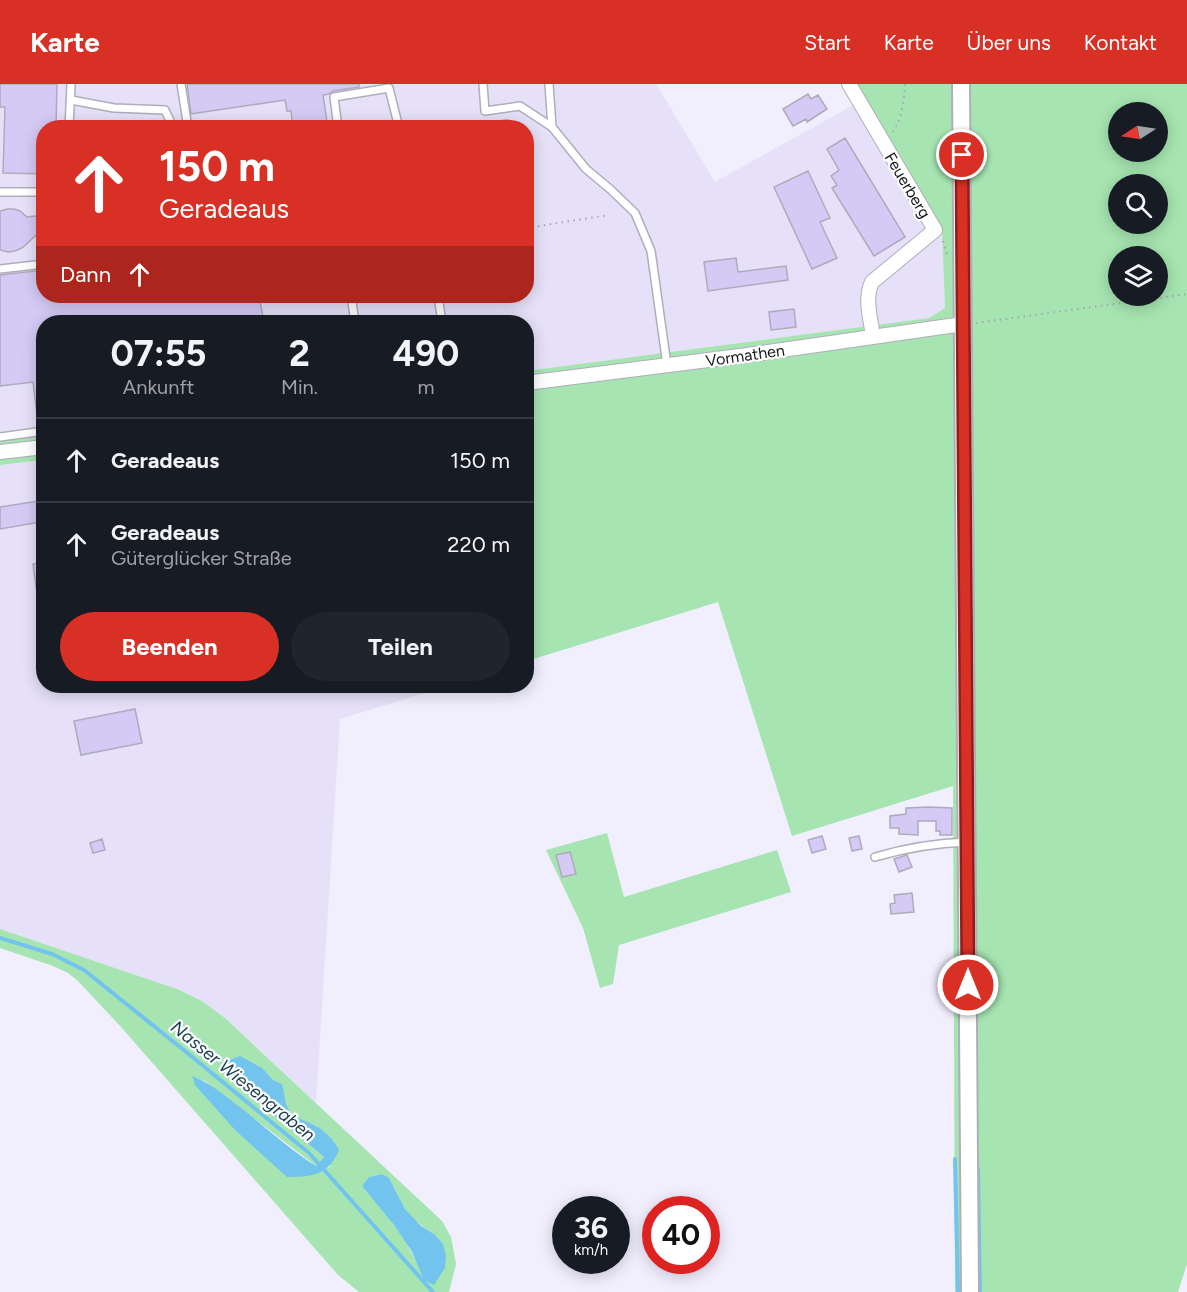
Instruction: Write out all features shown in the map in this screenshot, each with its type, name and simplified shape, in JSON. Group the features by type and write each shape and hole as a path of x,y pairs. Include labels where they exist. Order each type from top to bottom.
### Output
{"street":[{"name":"Feuerberg","path":"849,84 935,230 872,282 868,290 868,299 873,337"},
{"path":"962,84 970,1292"},
{"name":"Vormathen","path":"534,382 963,324"},
{"path":"0,452 36,448"}],"lane":[{"path":"70,120 71,84"},
{"path":"181,84 187,120"},
{"path":"483,84 485,111 520,106 552,127 586,169 635,213 651,251 667,365"},
{"path":"549,84 552,127"},
{"path":"337,120 334,97 389,88 397,120"},
{"path":"71,100 114,108 165,110 170,120"},
{"path":"0,192 36,192"},
{"path":"0,269 36,265"},
{"path":"0,437 36,432"},
{"path":"875,857 903,849 967,842"}],"path":[{"path":"885,145 897,125 904,104 905,84"},
{"path":"534,227 609,215"},
{"path":"963,324 1187,294"}],"shaded area":[{"path":"0,84 656,84 715,182 864,99 942,230 945,308 929,318 534,370 534,315 36,315 36,437 0,442"},
{"path":"36,461 36,693 424,693 340,719 316,1103 225,1018 202,1001 177,989 0,929 0,465"}],"green space":[{"path":"856,84 1187,84 1187,1264 1178,1292 955,1292 953,786 792,836 718,602 534,659 534,370 929,318 945,308 942,230"},
{"path":"36,437 36,461 0,465 0,442"},
{"path":"607,833 624,897 777,850 791,892 619,945 613,984 600,988 583,928 546,850"},
{"path":"0,929 177,989 202,1001 225,1018 442,1221 451,1237 456,1264 449,1292 359,1292 338,1275 78,981 53,966 0,948","holes":["227,1061 261,1068 273,1080 282,1084 285,1104 290,1112 317,1126 330,1167 287,1177 193,1077 205,1081 316,1166 325,1158 219,1070","382,1174 393,1186 408,1213 434,1234 418,1265 393,1224 362,1186 370,1177"]}],"water":[{"path":"240,1056 262,1068 273,1080 282,1084 290,1112 319,1128 335,1143 339,1150 325,1170 312,1175 287,1177 235,1130 195,1085 192,1076 218,1090 316,1166 324,1157 219,1070 227,1061"},
{"path":"382,1174 389,1178 405,1209 443,1244 446,1255 445,1268 434,1285 424,1280 412,1252 394,1225 362,1186 369,1177"}],"building":[{"path":"0,84 57,84 56,120 36,120 36,174 3,173 5,107 0,107"},
{"path":"187,84 359,84 359,87 323,95 327,120 292,120 291,111 287,111 285,100 191,114"},
{"path":"808,94 811,99 818,95 827,109 807,122 806,119 793,126 783,109"},
{"path":"845,138 905,237 874,256 832,188 837,185 831,176 839,170 827,149"},
{"path":"808,171 830,218 820,222 837,258 812,269 774,187"},
{"path":"14,209 27,217 36,216 36,235 15,251 0,250 0,211"},
{"path":"736,258 738,272 786,266 788,280 708,291 704,262"},
{"path":"36,271 36,303 260,303 263,315 36,315 36,406 33,382 0,386 0,275"},
{"path":"794,309 796,327 771,330 769,312"},
{"path":"36,501 36,523 0,529 0,507"},
{"path":"36,563 36,586 33,564"},
{"path":"135,709 142,743 81,755 74,721"},
{"path":"906,808 952,808 952,835 940,835 940,831 936,831 936,821 918,821 918,835 899,834 899,828 890,828 890,816 906,814"},
{"path":"822,836 826,849 812,853 808,840"},
{"path":"859,836 862,849 852,851 849,838"},
{"path":"102,839 105,850 93,853 90,843"},
{"path":"570,852 576,874 562,877 556,855"},
{"path":"907,855 912,867 899,872 894,859"},
{"path":"912,893 914,912 891,914 890,904 895,903 894,895"}],"waterway":[{"name":"Nasser Wiesengraben","path":"0,938 52,954 84,970 185,1051 309,1153 433,1292"},
{"path":"955,1159 958,1292"},
{"name":"Nasser Wiesengraben","path":"978,1169 980,1292"}],"route":[{"path":"962,155 968,985"}]}
